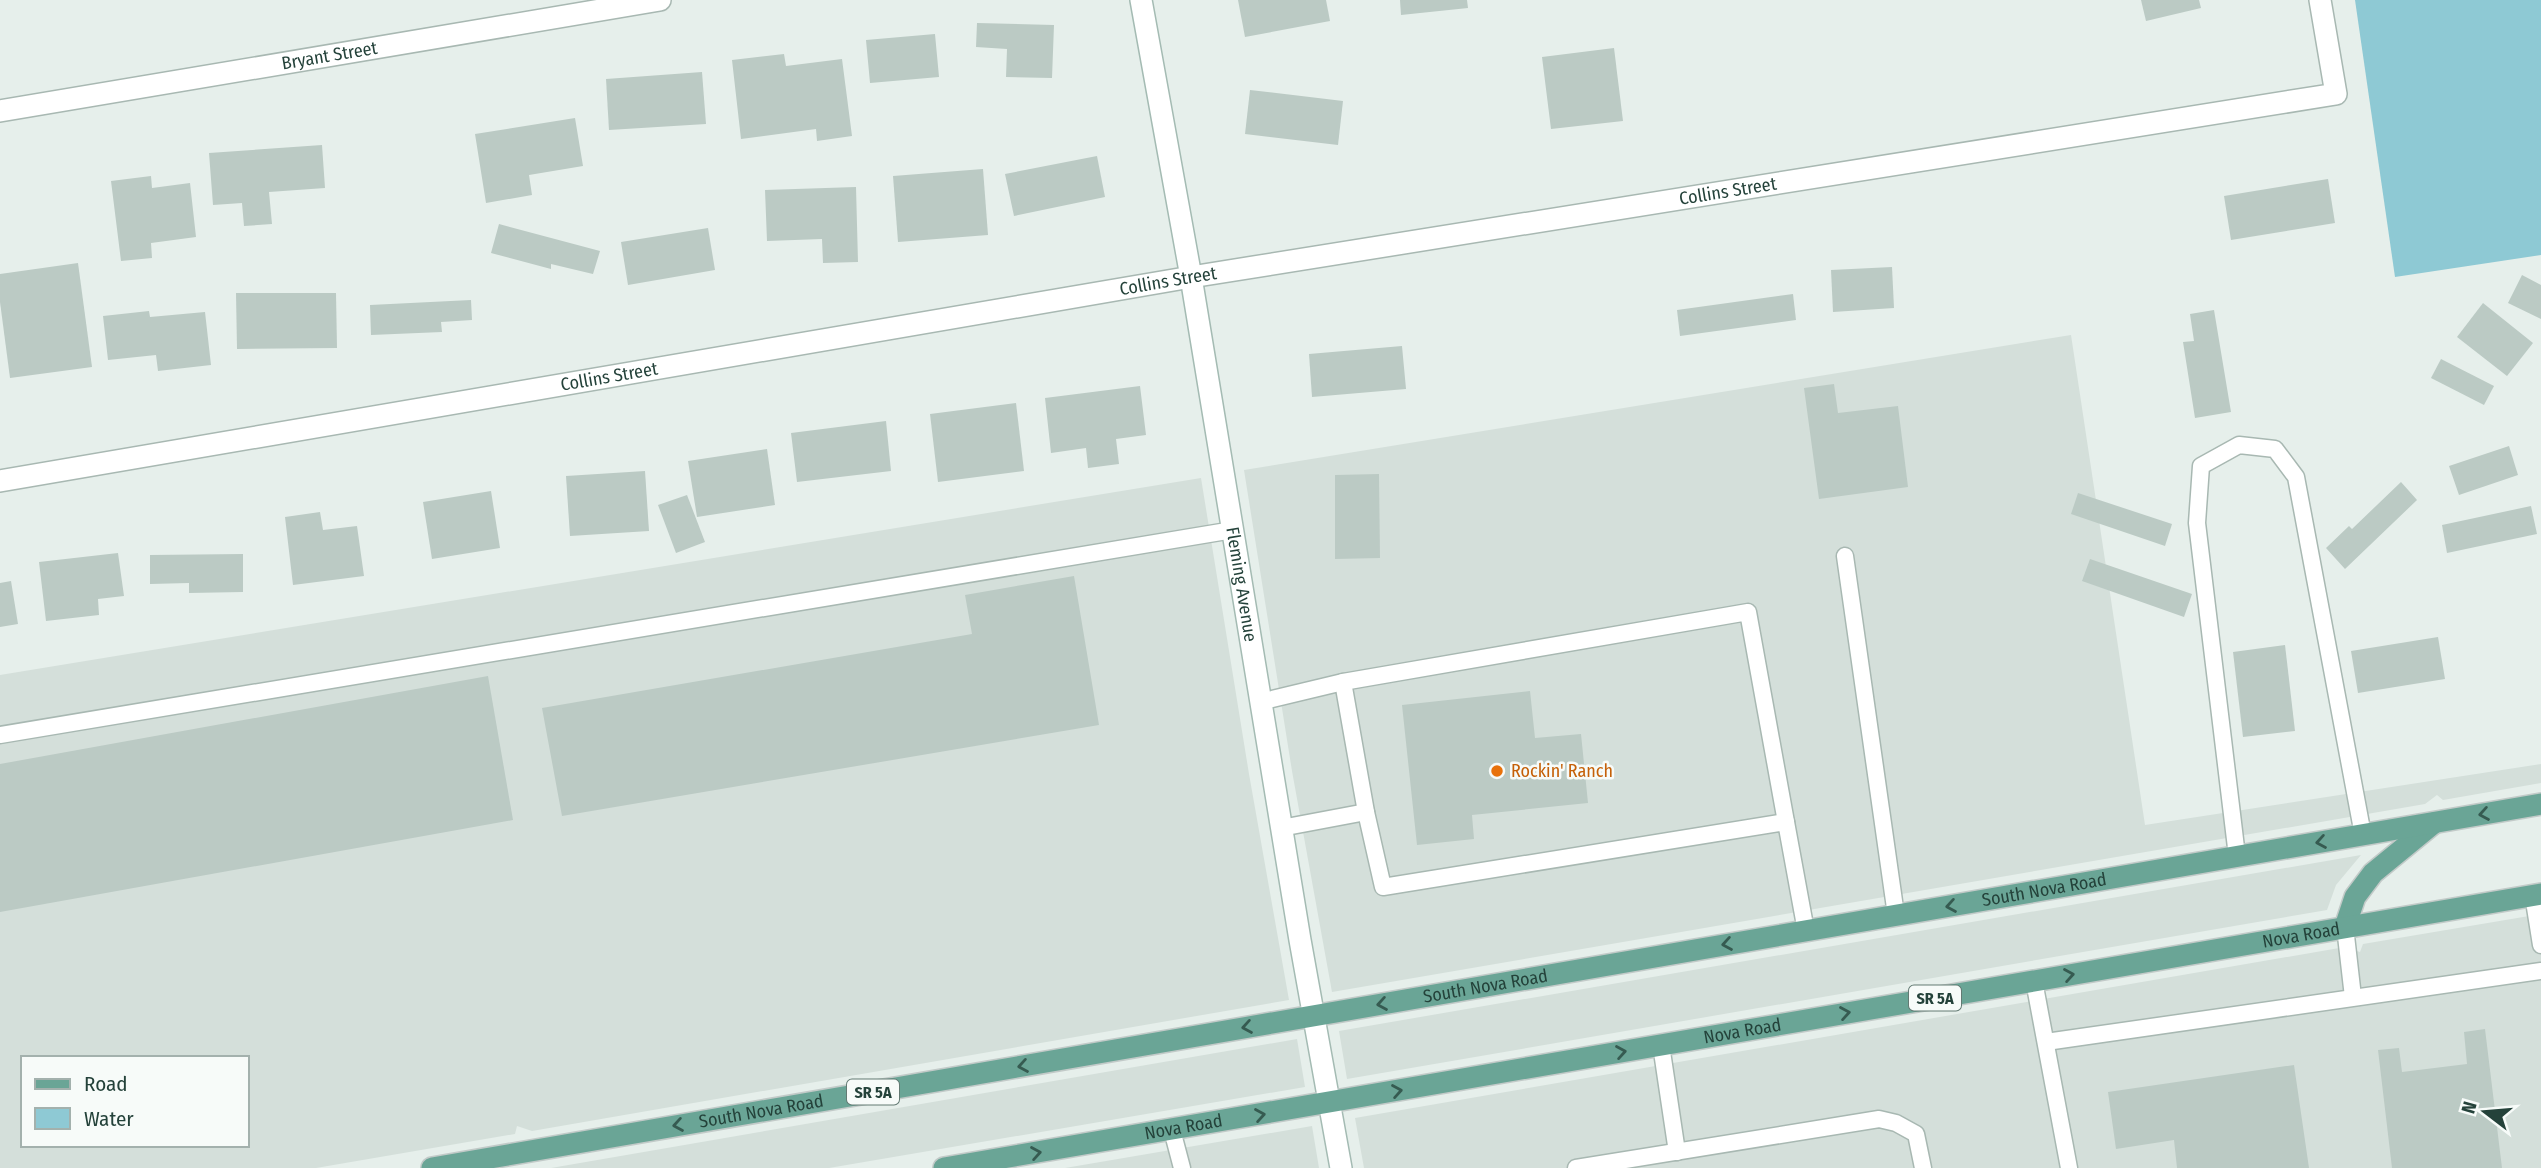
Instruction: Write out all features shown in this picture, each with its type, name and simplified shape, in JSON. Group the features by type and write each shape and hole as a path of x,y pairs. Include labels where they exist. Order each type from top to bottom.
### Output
{"main road":[{"name":"South Nova Road","path":"432,1168 530,1159 1314,1016 2541,804"},
{"path":"2345,927 2355,897 2373,873 2436,822"},
{"name":"Nova Road","path":"944,1168 2537,895"}],"street":[{"name":"Bryant Street","path":"0,111 660,0"},
{"name":"Fleming Avenue","path":"1141,0 1191,277 1281,828 1341,1168"},
{"name":"Collins Street","path":"0,481 1191,277 2336,94 2320,0"}],"lane":[{"path":"2237,856 2197,523 2201,466 2239,445 2275,449 2296,477 2363,835"},
{"path":"0,735 1233,530"},
{"path":"1845,556 1896,915"},
{"path":"1260,702 1343,682 1748,612 1806,931"},
{"path":"1343,682 1366,812 1383,887 1786,822"},
{"path":"1281,828 1366,812"},
{"path":"2537,895 2541,945"},
{"path":"2345,927 2354,997"},
{"path":"2046,1042 2541,971"},
{"path":"2034,981 2069,1168"},
{"path":"1661,1045 1677,1152"},
{"path":"1576,1168 1879,1119 1896,1123 1916,1134 1923,1168"},
{"path":"1172,1130 1182,1168"}],"shaded area":[{"path":"2071,335 2145,825 2541,764 2541,783 2443,800 2437,795 2425,804 1332,992 1292,771 1244,470"},
{"path":"1201,478 1289,1000 532,1131 517,1126 515,1134 316,1168 0,1168 0,675"},
{"path":"2361,855 2336,885 2327,910 1347,1079 1339,1031"},
{"path":"2541,914 2541,1168 1364,1168 1355,1118 2345,947 2360,952 2363,944"},
{"path":"1297,1039 1305,1087 829,1168 551,1168"},
{"path":"1312,1126 1319,1168 1065,1168"}],"water":[{"path":"2355,0 2541,0 2541,255 2395,277"}],"building":[{"path":"1238,0 1326,0 1330,21 1245,37"},
{"path":"1400,0 1467,0 1468,8 1401,15"},
{"path":"2141,0 2199,0 2201,8 2146,21"},
{"path":"977,23 1054,25 1052,78 1006,77 1007,49 976,47"},
{"path":"935,34 939,77 870,83 866,40"},
{"path":"1614,48 1623,121 1551,129 1542,57"},
{"path":"784,54 786,66 842,59 852,136 817,141 816,129 741,139 732,60"},
{"path":"702,72 706,124 609,130 606,79"},
{"path":"1250,90 1343,101 1338,145 1245,134"},
{"path":"575,118 583,166 529,175 532,195 486,203 475,134"},
{"path":"322,145 325,188 269,192 272,224 244,226 242,203 213,205 209,153"},
{"path":"1097,156 1105,197 1014,216 1005,174"},
{"path":"983,169 988,235 898,242 893,176"},
{"path":"151,176 152,188 190,183 196,237 151,243 152,258 121,261 111,181"},
{"path":"2328,179 2335,223 2231,240 2224,196"},
{"path":"856,187 858,262 823,263 822,239 767,241 765,190"},
{"path":"499,224 600,251 593,274 551,264 551,269 491,253"},
{"path":"708,228 715,270 628,285 621,242"},
{"path":"78,263 92,367 10,378 0,302 0,274"},
{"path":"1892,267 1894,308 1833,312 1831,270"},
{"path":"2522,275 2541,285 2541,319 2508,303"},
{"path":"236,293 336,293 337,348 237,349"},
{"path":"1793,294 1796,320 1680,336 1677,310"},
{"path":"471,300 472,320 441,322 442,332 371,335 370,305"},
{"path":"2483,303 2533,343 2507,376 2457,337"},
{"path":"2214,310 2231,412 2195,418 2183,342 2194,341 2190,314"},
{"path":"149,311 150,317 205,312 211,365 158,371 156,355 108,360 103,316"},
{"path":"1402,346 1406,389 1312,397 1309,354"},
{"path":"2441,359 2494,386 2484,405 2431,378"},
{"path":"1834,384 1838,413 1898,406 1908,487 1819,499 1804,388"},
{"path":"1140,386 1146,435 1116,439 1119,464 1088,468 1086,448 1051,453 1045,398"},
{"path":"1016,403 1024,471 938,482 930,414"},
{"path":"886,421 891,471 797,482 791,433"},
{"path":"2509,446 2518,475 2459,495 2449,466"},
{"path":"767,449 775,505 697,517 688,461"},
{"path":"645,471 649,531 570,536 566,476"},
{"path":"1379,474 1380,558 1335,559 1335,475"},
{"path":"2401,482 2417,500 2345,569 2326,548 2349,526 2352,529"},
{"path":"491,491 500,548 432,559 423,502"},
{"path":"2078,493 2172,524 2165,546 2071,514"},
{"path":"687,495 705,542 676,553 658,505"},
{"path":"2531,506 2537,534 2447,553 2442,525"},
{"path":"320,512 323,530 357,526 364,576 293,585 285,517"},
{"path":"118,553 124,596 98,599 99,615 46,621 39,562"},
{"path":"243,554 243,592 189,593 189,583 150,584 150,555"},
{"path":"2090,559 2192,594 2184,617 2082,581"},
{"path":"1074,576 1099,725 562,816 542,708 972,634 965,595"},
{"path":"11,581 18,624 0,627 0,583"},
{"path":"2438,637 2445,679 2358,693 2351,651"},
{"path":"2285,645 2295,731 2243,737 2233,652"},
{"path":"488,676 513,820 0,912 0,764"},
{"name":"Rockin' Ranch","path":"1530,691 1535,738 1581,734 1588,803 1472,815 1474,839 1417,845 1402,705"},
{"path":"2485,1029 2502,1168 2392,1168 2378,1050 2399,1048 2402,1072 2467,1064 2464,1032"},
{"path":"2294,1065 2309,1168 2177,1168 2174,1140 2116,1149 2108,1092"}],"place":[{"name":"Rockin' Ranch","path":"1497,771"}]}
